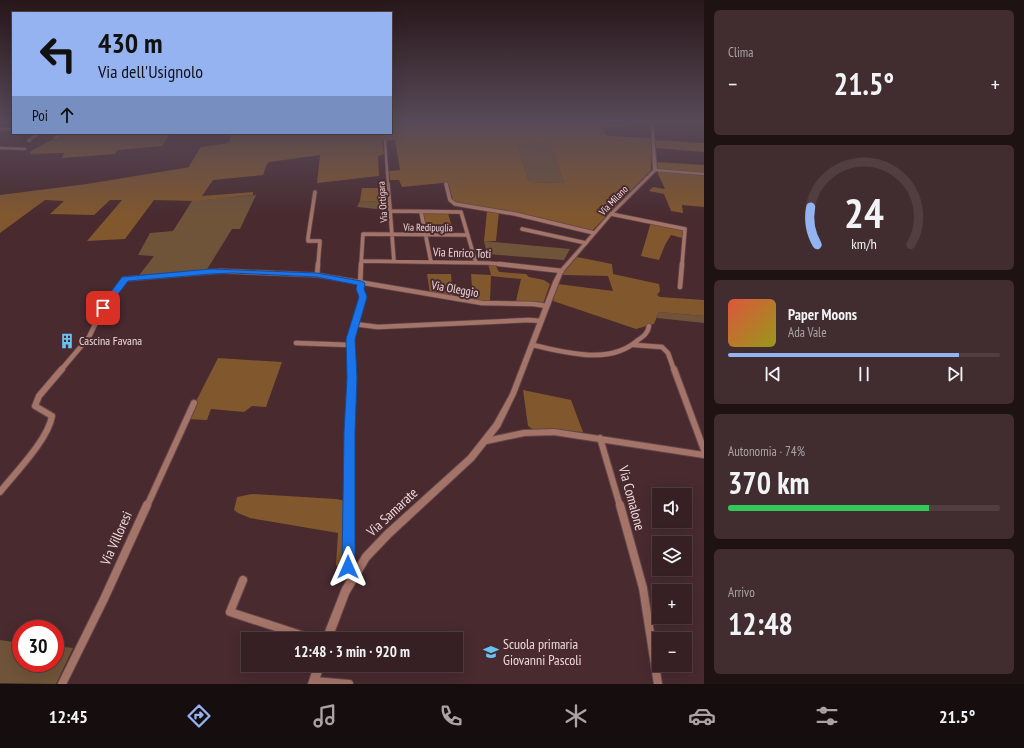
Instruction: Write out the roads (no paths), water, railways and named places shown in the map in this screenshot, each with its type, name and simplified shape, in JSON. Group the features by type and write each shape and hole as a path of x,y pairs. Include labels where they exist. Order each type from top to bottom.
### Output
{"street":[{"name":"Via Ortigara","path":"386,154 394,261"},
{"path":"654,154 655,170 704,174"},
{"name":"Via Milano","path":"560,273 611,214 655,170"},
{"path":"446,184 450,200 455,204 512,213 594,233"},
{"path":"315,192 308,240 320,241 317,275"},
{"path":"391,211 461,212 476,263"},
{"path":"421,212 431,262"},
{"path":"611,214 685,229 680,287"},
{"path":"522,229 586,243"},
{"name":"Via Redipuglia","path":"362,261 363,234 468,235"},
{"path":"351,578 348,571 349,432 352,378 351,336 363,297 360,289 362,261"},
{"name":"Via Enrico Toti","path":"362,261 476,263 553,269 560,273"},
{"name":"Via Oleggio","path":"0,492 40,441 51,424 52,416 36,408 35,406 39,396 89,337 100,313 125,279 221,271 317,275 482,304 528,304 546,306"},
{"name":"Via Samarate","path":"329,632 338,607 351,578 366,557 379,542 467,462 497,425 508,405 560,273"},
{"path":"354,324 375,327 529,320 541,322"},
{"path":"532,345 590,354 607,355 619,352 634,344 646,334 649,326"},
{"path":"296,343 351,345"},
{"path":"634,344 662,347 668,353 704,450"},
{"name":"Via Villoresi","path":"62,684 104,599 194,403"},
{"path":"486,440 524,433 565,433 704,456"},
{"name":"Via Comalone","path":"600,438 603,444 643,588 658,684"},
{"path":"243,580 230,612 291,632"},
{"path":"317,672 314,683 349,684"}],"place":[{"name":"Cascina Favana","path":"67,341"},
{"name":"Scuola primaria Giovanni Pascoli","path":"491,652"}]}
